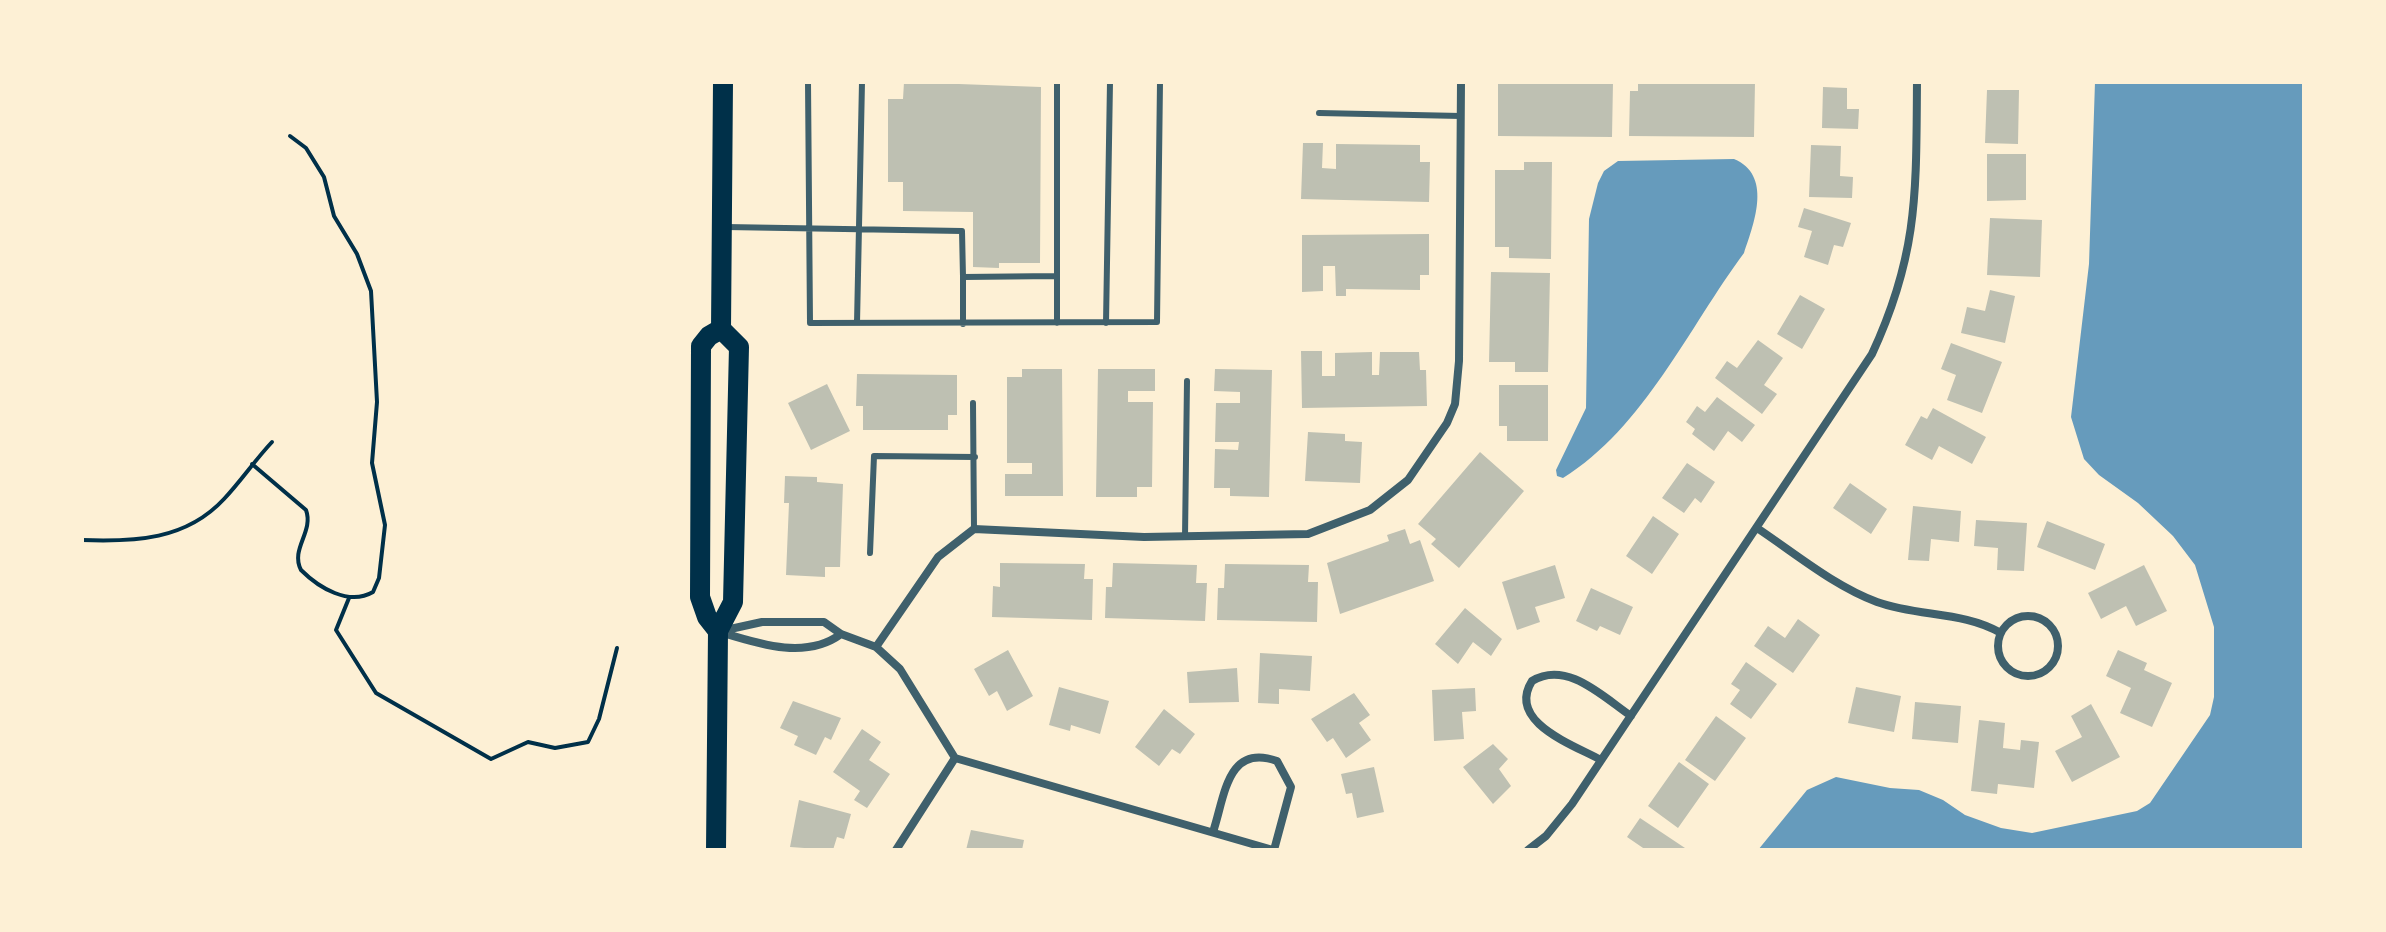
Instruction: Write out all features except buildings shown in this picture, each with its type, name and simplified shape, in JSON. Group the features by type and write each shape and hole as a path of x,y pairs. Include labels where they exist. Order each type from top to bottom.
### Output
{"main road":[{"path":"716,850 718,631 733,602 739,347 721,329 723,82"},
{"path":"718,631 707,617 700,597 701,346 709,336 721,329"}],"street":[{"path":"876,647 938,557 974,529 1185,537 1308,534 1370,510 1390,496 1423,462 1451,413 1458,379 1461,82"},
{"path":"1528,850 1546,836 1601,760 1858,379 1892,311 1913,232 1917,82"},
{"path":"1757,528 1851,591 1913,611 1982,622 2001,633"},
{"path":"2022,617 2045,621 2057,640 2053,664 2035,676 2022,676 2009,669 2000,657 2001,633 2010,622 2022,617"},
{"path":"718,631 762,622 824,622 841,634 876,647 900,669 955,758 1274,850 1291,787 1277,761 1263,756 1248,757 1234,768 1213,832"},
{"path":"718,631 767,647 823,647 841,634"},
{"path":"1601,760 1537,724 1528,713 1526,700 1532,681 1551,673 1572,677 1631,716"},
{"path":"896,850 955,758"}],"lane":[{"path":"808,82 810,323 963,324 1157,322 1160,82"},
{"path":"857,323 862,82"},
{"path":"1057,82 1057,323"},
{"path":"1106,323 1110,82"},
{"path":"1319,113 1461,116"},
{"path":"722,227 962,231 963,324"},
{"path":"963,277 1057,276"},
{"path":"1185,537 1187,381"},
{"path":"973,403 974,529"},
{"path":"870,553 874,456 975,457"}],"path":[{"path":"252,464 306,510 309,526 297,557 301,570 349,598 366,596 377,586 385,534 372,463 377,402 373,304 364,268 334,216 324,177 306,148 290,136"},
{"path":"82,540 144,540 182,529 224,499 272,442"},
{"path":"349,598 336,630 376,693 491,759 528,742 555,748 588,742 599,719 617,648"}],"water":[{"path":"2095,82 2304,82 2304,850 1758,850 1807,790 1836,777 1890,788 1919,790 1943,800 1965,815 2001,828 2032,833 2137,811 2150,803 2210,715 2214,697 2214,627 2195,565 2173,536 2084,459 2071,417 2089,264"},
{"path":"1734,159 1746,166 1757,187 1756,213 1744,253 1663,374 1618,432 1592,457 1563,478 1557,476 1556,470 1586,408 1589,219 1604,171 1618,161"}]}
